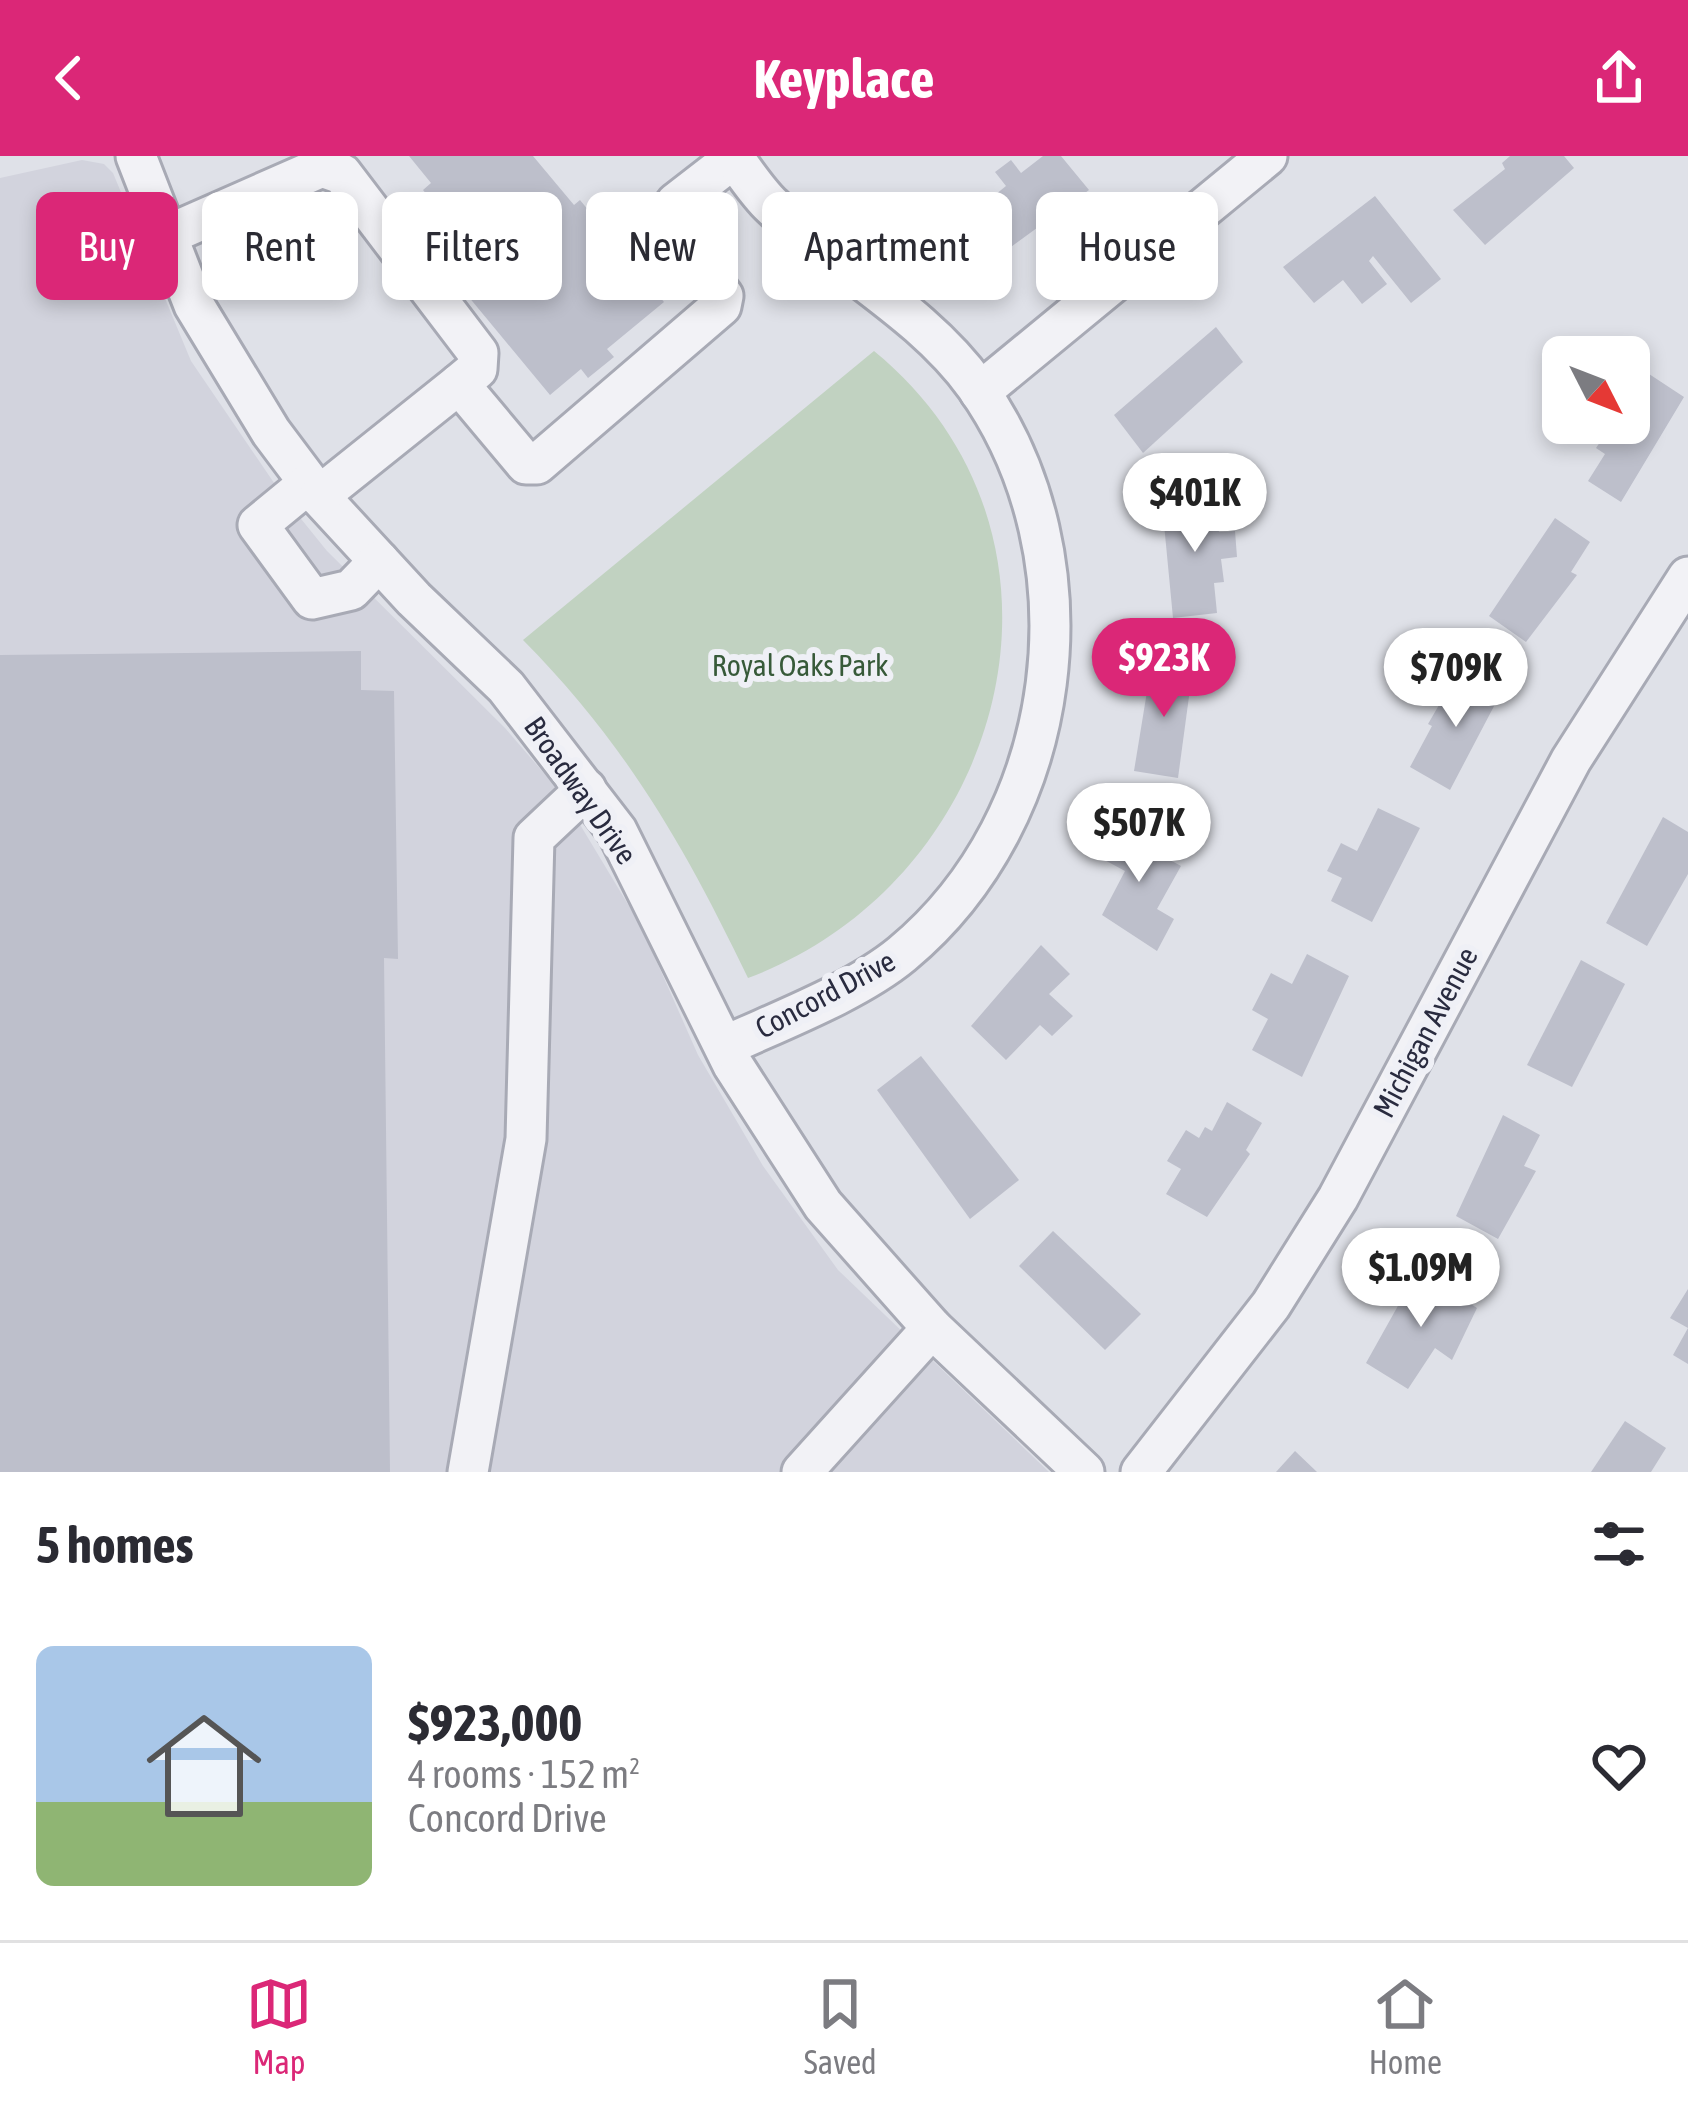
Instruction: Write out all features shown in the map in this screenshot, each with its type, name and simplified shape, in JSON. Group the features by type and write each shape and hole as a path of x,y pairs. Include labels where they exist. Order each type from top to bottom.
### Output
{"street":[{"name":"Broadway Drive","path":"136,156 149,192"},
{"path":"980,392 1267,156"},
{"path":"459,384 526,464 537,464 721,306 723,296 672,227 672,214 676,203 733,157"},
{"name":"Concord Drive","path":"725,1046 901,955 982,860 1033,745 1050,662 1046,554 1025,482 980,392 942,347 770,204 733,157"},
{"path":"178,230 322,167 341,174 478,353 477,369 459,384 258,525 312,599 352,590 379,561"},
{"name":"Broadway Drive","path":"178,267 194,305 314,489 506,687 617,831 725,1046 823,1205 932,1328 1084,1472"},
{"name":"Michigan Avenue","path":"1142,1472 1270,1305 1338,1198 1571,760 1688,578"},
{"path":"468,1472 526,1138 535,838 586,789"},
{"path":"802,1472 932,1328"}],"shaded area":[{"path":"82,160 104,164 113,173 121,192 36,192 36,300 166,300 191,361 285,499 327,551 505,728 561,793 641,926 698,1055 763,1166 838,1270 1049,1472 0,1472 0,178"}],"green space":[{"name":"Royal Oaks Park","path":"874,351 944,427 986,513 1002,605 993,698 962,786 909,865 837,931 748,978 676,841 623,758 523,640"}],"building":[{"path":"409,156 533,156 574,205 580,200 586,207 586,300 664,302 607,349 614,357 588,378 581,369 550,395 471,300 562,300 562,192 425,192 431,183"},
{"path":"1043,156 1061,156 1089,190 1036,192 1036,229 1012,246 1012,192 999,192 1006,186 995,172 1011,160 1021,173"},
{"path":"1510,156 1564,156 1574,168 1485,245 1453,210 1505,169 1502,163"},
{"path":"1375,196 1441,279 1411,303 1373,256 1369,261 1387,284 1362,304 1343,280 1314,303 1283,267"},
{"path":"1216,327 1243,362 1143,453 1114,415"},
{"path":"1650,375 1684,397 1621,502 1588,481 1605,454 1596,448 1599,444 1650,444"},
{"path":"1215,498 1219,532 1235,531 1237,557 1221,559 1224,582 1214,583 1217,613 1173,618 1162,503"},
{"path":"1555,518 1590,542 1571,572 1577,575 1526,642 1489,616"},
{"path":"361,651 361,690 394,691 398,959 384,958 390,1472 0,1472 0,655"},
{"path":"1152,661 1193,667 1178,778 1134,771"},
{"path":"1466,670 1503,689 1450,790 1410,767 1432,726 1428,724 1439,705 1447,708"},
{"path":"1378,808 1420,828 1372,922 1331,901 1342,878 1327,871 1341,843 1357,851"},
{"path":"1663,817 1688,832 1688,874 1647,946 1606,923"},
{"path":"1121,818 1151,834 1144,846 1181,866 1157,909 1174,919 1157,951 1102,915 1125,871 1099,857"},
{"path":"1041,945 1070,974 1049,994 1073,1016 1052,1036 1040,1025 1006,1060 971,1026"},
{"path":"1307,954 1349,976 1302,1077 1252,1050 1268,1019 1252,1010 1271,973 1292,984"},
{"path":"1581,960 1625,984 1572,1087 1527,1065"},
{"path":"921,1056 1019,1180 970,1219 877,1090"},
{"path":"1227,1102 1262,1123 1246,1150 1250,1154 1207,1217 1166,1194 1181,1169 1167,1161 1186,1130 1199,1138 1205,1127 1212,1131"},
{"path":"1503,1115 1540,1135 1524,1166 1536,1171 1498,1239 1456,1216"},
{"path":"1053,1231 1141,1314 1105,1350 1019,1266"},
{"path":"1418,1270 1477,1308 1452,1360 1435,1348 1408,1389 1366,1363"},
{"path":"1688,1289 1688,1328 1670,1318"},
{"path":"1688,1328 1688,1364 1673,1355"},
{"path":"1625,1421 1666,1448 1651,1472 1591,1472"},
{"path":"1295,1451 1317,1472 1276,1472"}]}
